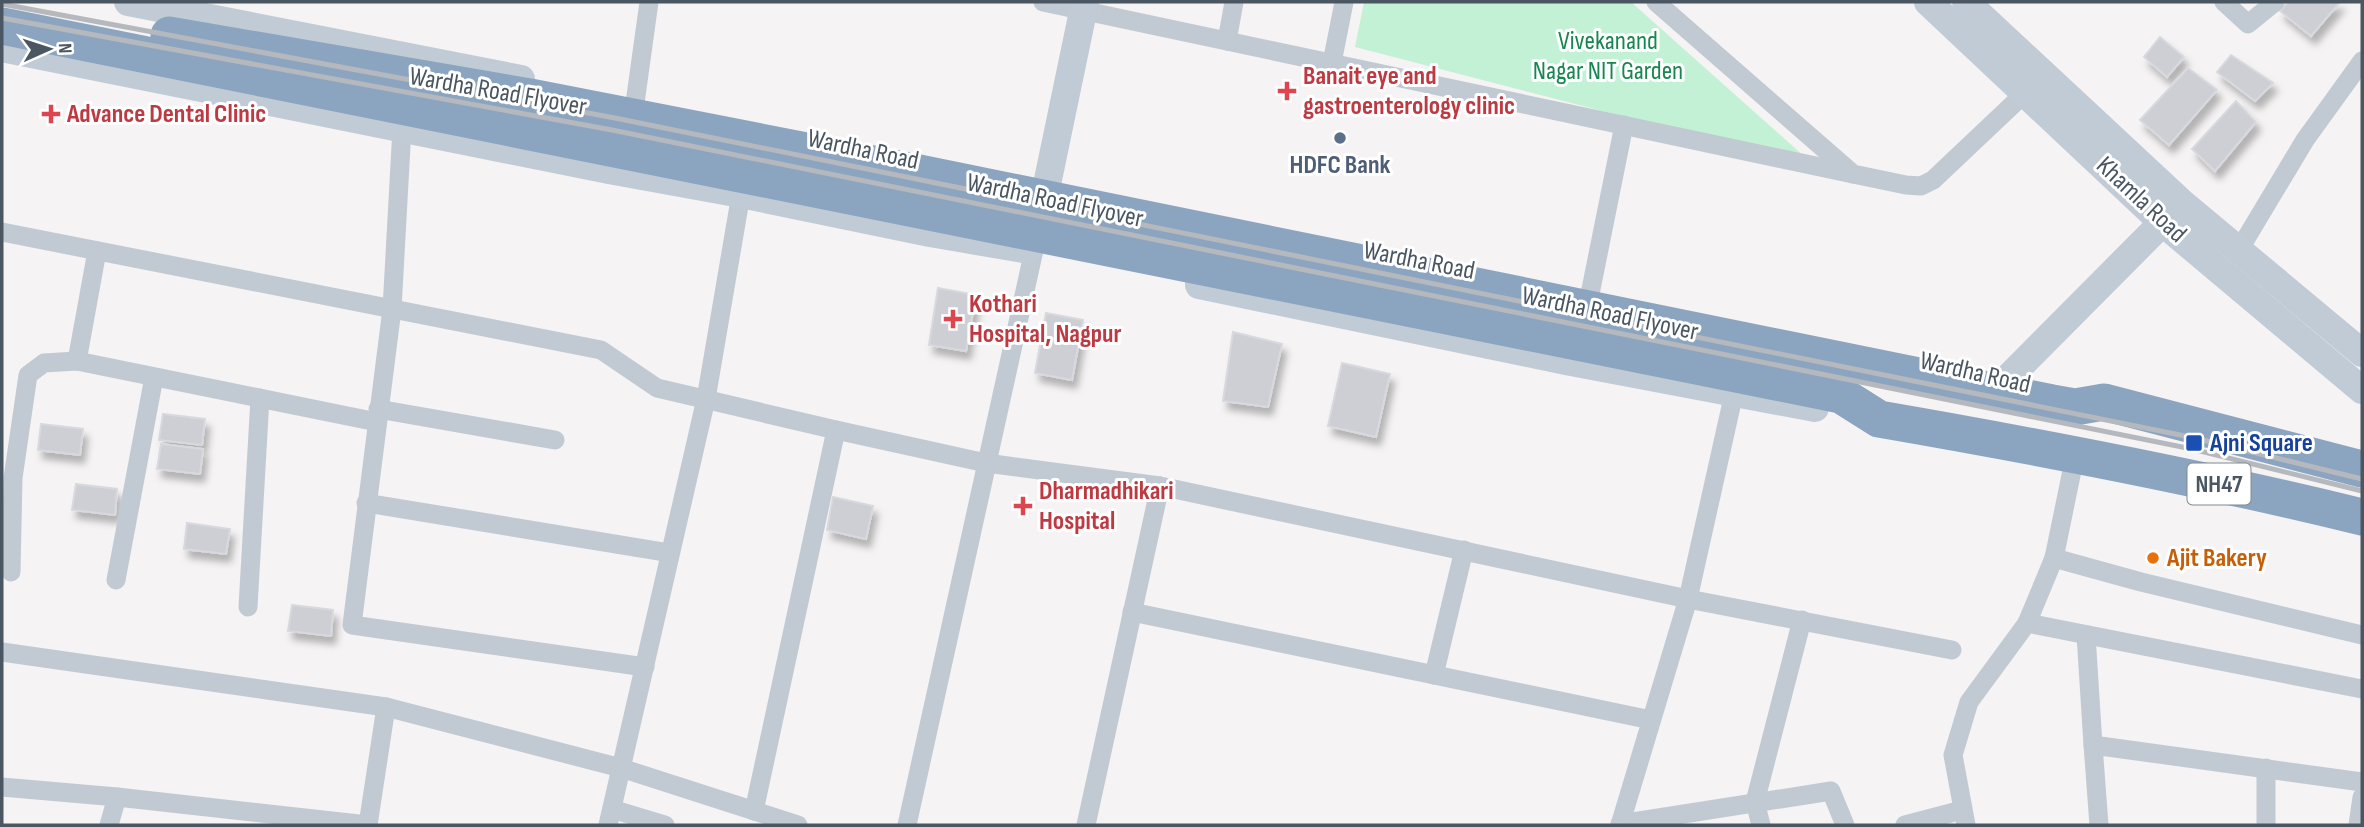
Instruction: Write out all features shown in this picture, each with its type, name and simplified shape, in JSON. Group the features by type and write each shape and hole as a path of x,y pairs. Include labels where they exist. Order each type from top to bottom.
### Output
{"highway":[{"name":"Wardha Road Flyover","path":"3,2 183,38 530,97 914,172 2076,407 2104,402"},
{"name":"Wardha Road Flyover","path":"2,26 1840,395 1879,419"},
{"name":"Wardha Road","path":"2104,402 2362,469"},
{"name":"NH47","path":"1879,419 2245,489 2362,517"}],"street":[{"name":"Wardha Road","path":"128,2 472,68 1046,187 1834,341 2104,402"},
{"path":"635,103 649,2"},
{"path":"1043,2 1084,6 1227,41 1906,185 1921,186 1933,180 2025,93"},
{"path":"1227,41 1234,2"},
{"path":"1332,63 1344,2"},
{"path":"1656,2 1853,174"},
{"name":"Khamla Road","path":"1928,2 2025,93 2172,213 2239,250 2362,353"},
{"name":"Khamla Road","path":"1966,2 2172,213 2362,390"},
{"path":"2224,2 2248,24 2275,2"},
{"path":"907,825 1034,250 1084,6"},
{"name":"NH47","path":"2,48 930,233 1034,250 1566,361 1879,419"},
{"path":"2239,250 2305,140 2362,61"},
{"path":"1590,293 1624,125"},
{"path":"402,128 392,309 352,625 645,667"},
{"path":"665,825 611,812 706,398 741,194"},
{"path":"2006,380 2172,213"},
{"path":"2,232 601,350 657,388 986,463 1160,486 1688,598 1952,650"},
{"path":"77,361 97,251"},
{"path":"11,572 7,477 29,375 44,363 77,361 260,398 555,440"},
{"path":"116,580 154,377"},
{"path":"1734,393 1688,598 1620,825 1830,791 1845,825"},
{"path":"248,607 260,398"},
{"path":"754,810 836,430"},
{"path":"1906,825 1964,818 1953,755 1969,702 2027,624 2054,558 2075,456"},
{"path":"1086,825 1160,486"},
{"path":"366,503 670,553"},
{"path":"1434,675 1464,550"},
{"path":"2054,558 2141,582 2362,635"},
{"path":"1132,612 1651,720"},
{"path":"1760,825 1755,802 1802,620"},
{"path":"2027,624 2362,689"},
{"path":"2086,635 2099,825"},
{"path":"2,652 386,707 621,771 799,825"},
{"path":"2,787 117,797 246,818 368,825 386,707"},
{"path":"2092,745 2362,782"},
{"path":"2266,768 2266,825"},
{"path":"109,825 117,797"},
{"path":"2358,825 2362,797"}],"green space":[{"name":"Vivekanand Nagar NIT Garden","path":"1364,2 1631,2 1815,166 1355,47"}],"building":[{"path":"2288,2 2340,2 2311,36 2280,11"},
{"path":"2160,37 2184,57 2167,77 2144,57"},
{"path":"2231,55 2273,83 2255,101 2217,72"},
{"path":"2188,68 2217,90 2169,145 2140,120"},
{"path":"2236,101 2256,122 2215,171 2192,149"},
{"path":"938,288 976,295 966,351 929,345"},
{"path":"1046,313 1083,320 1072,380 1035,373"},
{"path":"1233,332 1282,344 1268,407 1223,401"},
{"path":"1342,363 1390,374 1376,437 1328,426"},
{"path":"163,414 205,419 202,445 159,440"},
{"path":"41,424 83,429 80,455 38,450"},
{"path":"161,444 203,449 200,474 157,469"},
{"path":"76,484 117,489 115,515 72,510"},
{"path":"833,497 873,506 866,539 827,530"},
{"path":"187,523 230,529 226,554 184,549"},
{"path":"292,605 333,610 331,636 288,631"}],"railway":[{"path":"2,4 615,118 2195,438 2362,479"},
{"path":"2,18 612,130 2192,449 2362,491"}],"place":[{"name":"Banait eye and gastroenterology clinic","path":"1287,91"},
{"name":"Advance Dental Clinic","path":"51,114"},
{"name":"HDFC Bank","path":"1340,138"},
{"name":"Kothari Hospital, Nagpur","path":"953,319"},
{"name":"Ajni Square","path":"2194,443"},
{"name":"Dharmadhikari Hospital","path":"1023,506"},
{"name":"Ajit Bakery","path":"2153,558"}]}
